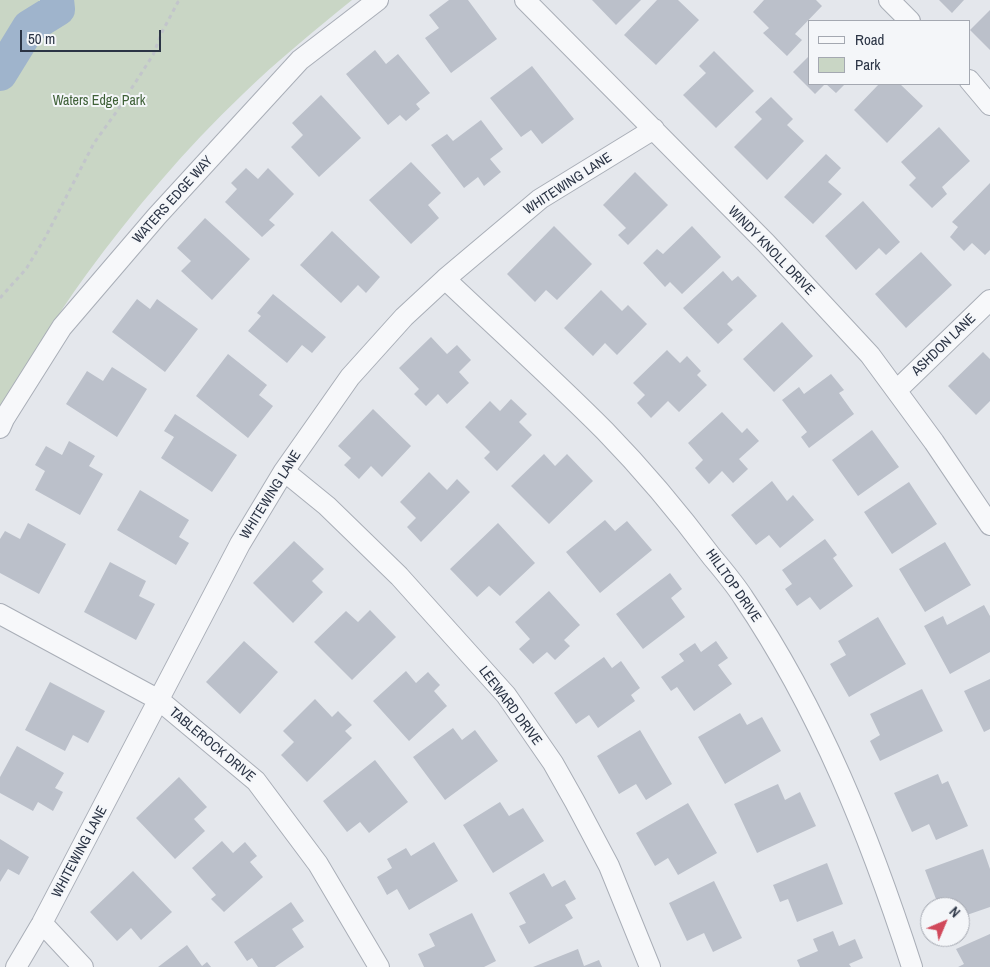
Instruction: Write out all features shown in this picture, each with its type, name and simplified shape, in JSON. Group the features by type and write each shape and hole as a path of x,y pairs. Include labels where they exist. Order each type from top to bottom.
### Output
{"street":[{"name":"WATERS EDGE WAY","path":"0,428 62,327 157,216 300,60 378,0"},
{"name":"WINDY KNOLL DRIVE","path":"524,0 654,129 870,355 934,442 990,525"},
{"path":"888,0 909,20"},
{"path":"970,81 990,105"},
{"name":"WHITEWING LANE","path":"16,967 42,923 240,544 284,471 350,377 404,317 445,278 540,199 654,129"},
{"name":"HILLTOP DRIVE","path":"445,278 605,431 678,512 743,597 787,668 821,731 853,802 888,895 912,967"},
{"name":"ASHDON LANE","path":"897,390 990,300"},
{"name":"LEEWARD DRIVE","path":"284,471 327,506 399,576 506,695 553,764 609,866 650,967"},
{"name":"TABLEROCK DRIVE","path":"0,614 159,700 256,781 318,864 379,967"},
{"path":"42,923 83,967"}],"path":[{"path":"0,298 26,269 45,238 94,143 153,55 162,32 178,2 181,0"}],"green space":[{"name":"Waters Edge Park","path":"0,0 352,0 256,82 201,136 160,181 122,227 74,291 0,414"}],"building":[{"path":"449,0 468,0 497,39 451,73 425,38 439,28 429,15"},
{"path":"592,0 641,0 616,25"},
{"path":"657,0 678,0 699,20 656,65 624,35"},
{"path":"764,0 816,0 822,6 795,34 802,40 787,56 763,33 769,28 753,12"},
{"path":"939,0 964,0 952,13"},
{"path":"990,10 990,50 970,30"},
{"path":"375,50 386,64 398,54 430,93 416,104 420,109 406,121 400,115 388,125 346,74"},
{"path":"714,51 754,91 716,128 683,95 706,73 699,66"},
{"path":"808,57 808,85 824,85 815,94 793,72"},
{"path":"532,66 574,119 542,144 531,130 521,137 490,98"},
{"path":"827,85 844,85 836,93"},
{"path":"878,85 901,85 923,106 887,143 854,110"},
{"path":"321,95 361,138 319,177 291,147 303,135 292,123"},
{"path":"771,97 793,119 787,125 804,141 767,180 734,147 762,119 755,112"},
{"path":"481,120 503,149 490,159 501,172 484,186 478,177 464,188 431,145 447,134 453,141"},
{"path":"939,127 970,161 942,187 947,194 932,208 909,185 916,178 901,162"},
{"path":"826,154 841,168 828,182 842,194 813,224 784,197"},
{"path":"411,162 441,193 428,205 439,218 411,244 369,200"},
{"path":"246,168 258,179 268,168 294,194 269,220 275,225 262,237 225,202 237,189 231,183"},
{"path":"635,172 668,205 628,245 618,235 626,228 603,205"},
{"path":"990,183 990,250 985,255 972,243 964,251 950,237 958,227 952,222"},
{"path":"863,201 900,242 886,255 879,248 856,270 825,236"},
{"path":"205,218 250,259 212,300 181,271 191,261 177,248"},
{"path":"554,226 592,264 557,300 546,290 535,302 507,274"},
{"path":"692,226 721,257 682,294 670,282 665,287 643,263 657,249 663,254"},
{"path":"332,231 380,277 366,293 358,285 341,303 300,265"},
{"path":"921,252 952,285 906,328 875,294"},
{"path":"723,271 732,281 738,276 757,296 727,324 733,330 718,344 683,308"},
{"path":"601,290 622,311 628,305 647,324 617,355 605,343 593,356 564,328"},
{"path":"273,294 326,337 312,353 302,345 287,363 248,331 261,316 257,313"},
{"path":"137,299 150,309 157,299 198,329 165,372 112,332"},
{"path":"782,322 813,356 774,392 743,359"},
{"path":"431,337 447,354 457,345 471,360 459,372 469,383 447,404 438,394 426,406 414,394 419,389 399,368"},
{"path":"667,350 680,363 687,356 701,371 697,375 707,385 679,412 668,401 651,418 637,403 645,395 633,383"},
{"path":"983,352 990,359 990,401 976,415 948,386"},
{"path":"228,354 267,385 259,395 273,406 248,438 196,396"},
{"path":"112,367 147,389 117,437 66,404 87,371 103,381"},
{"path":"831,374 844,390 839,393 854,414 809,448 801,437 807,432 782,400 799,387 804,394"},
{"path":"511,399 527,414 519,422 532,435 497,471 484,458 490,452 465,427 490,401 500,411"},
{"path":"373,409 411,446 382,477 371,466 359,479 344,465 351,458 338,446"},
{"path":"722,412 742,433 747,428 759,441 739,459 748,469 733,483 722,471 709,484 695,468 703,460 688,443"},
{"path":"175,414 237,455 212,492 161,458 174,437 164,431"},
{"path":"872,430 899,467 858,496 832,460"},
{"path":"69,441 95,456 89,466 103,474 80,515 35,490 45,471 35,465 46,446 62,455"},
{"path":"544,454 555,466 567,454 593,481 549,524 511,486"},
{"path":"429,472 447,490 457,479 470,492 421,542 407,527 416,518 400,502"},
{"path":"772,481 787,501 793,495 814,520 780,548 769,535 756,545 731,515"},
{"path":"909,482 937,524 892,554 864,512"},
{"path":"140,490 189,520 179,537 189,543 176,565 117,530"},
{"path":"605,520 615,531 627,521 652,550 600,593 566,552"},
{"path":"28,523 66,544 39,594 0,573 0,539 5,531 20,539"},
{"path":"498,523 535,563 500,596 489,586 477,597 450,569"},
{"path":"825,539 837,555 833,558 853,586 820,610 810,597 797,606 785,589 792,584 782,570"},
{"path":"294,541 324,569 312,581 323,592 293,623 253,583"},
{"path":"945,542 971,585 925,612 899,569"},
{"path":"110,562 146,581 139,596 155,604 136,640 84,612"},
{"path":"670,573 682,589 671,598 685,617 643,649 616,614"},
{"path":"549,591 580,625 564,640 570,646 555,660 547,652 533,664 519,649 530,639 515,622"},
{"path":"984,605 990,616 990,652 950,674 924,626 943,616 947,625"},
{"path":"370,610 396,637 352,680 314,642 346,611 358,622"},
{"path":"878,617 906,664 849,697 830,664 846,655 838,641"},
{"path":"244,641 278,672 240,714 206,682"},
{"path":"716,641 728,658 718,665 732,684 694,711 677,687 671,691 661,677 684,661 679,654 695,643 701,652"},
{"path":"604,657 612,668 621,661 640,688 631,695 635,701 598,728 589,715 576,724 554,693"},
{"path":"406,671 416,683 428,672 440,685 434,691 447,706 409,741 373,701"},
{"path":"990,679 990,729 984,732 964,691"},
{"path":"50,682 105,711 88,743 73,735 65,751 25,730"},
{"path":"922,689 943,731 880,761 870,741 880,735 870,714"},
{"path":"315,699 332,717 338,711 352,725 345,731 352,738 307,782 281,755 294,742 283,731"},
{"path":"740,713 747,725 762,717 781,751 725,784 698,737"},
{"path":"453,728 462,740 475,730 498,761 445,800 413,757"},
{"path":"640,730 672,784 646,800 636,784 619,794 597,756"},
{"path":"17,746 64,773 55,788 63,792 53,811 38,802 33,811 0,793 0,777"},
{"path":"375,760 408,802 369,833 360,822 347,832 323,801"},
{"path":"938,774 942,784 948,781 968,826 936,840 929,824 912,832 894,793"},
{"path":"179,777 207,807 194,819 205,831 175,859 136,818"},
{"path":"778,784 785,800 800,792 816,826 757,853 734,804"},
{"path":"500,802 509,816 523,808 544,841 493,873 463,825"},
{"path":"688,803 717,853 678,875 668,858 655,866 636,833"},
{"path":"0,839 29,857 19,875 8,869 0,882"},
{"path":"222,841 233,853 245,842 257,856 250,862 263,877 224,912 211,899 216,895 192,868"},
{"path":"434,842 458,881 409,910 397,889 387,895 377,877 392,868 387,859 406,848 411,856"},
{"path":"983,849 990,869 990,907 970,914 970,897 935,897 925,870"},
{"path":"827,863 843,904 797,922 788,899 780,902 773,885"},
{"path":"133,871 172,912 141,940 131,928 117,941 90,912"},
{"path":"544,873 552,887 565,880 576,899 565,905 573,918 529,944 519,926 526,923 509,893"},
{"path":"714,881 742,938 713,952 704,933 687,941 669,903"},
{"path":"291,902 304,921 292,929 304,947 275,967 258,967 252,958 247,961 234,942"},
{"path":"472,913 496,961 484,967 424,967 418,954 435,946 429,934"},
{"path":"833,931 839,946 855,939 863,958 849,964 851,967 800,967 797,960 818,951 813,939"},
{"path":"990,934 990,967 958,967 964,964 956,949 970,947 970,943"},
{"path":"187,945 202,966 207,962 211,967 158,967"},
{"path":"578,949 584,966 599,960 602,967 533,967"}],"waterway":[{"path":"0,74 29,27 58,9 57,0"}]}
